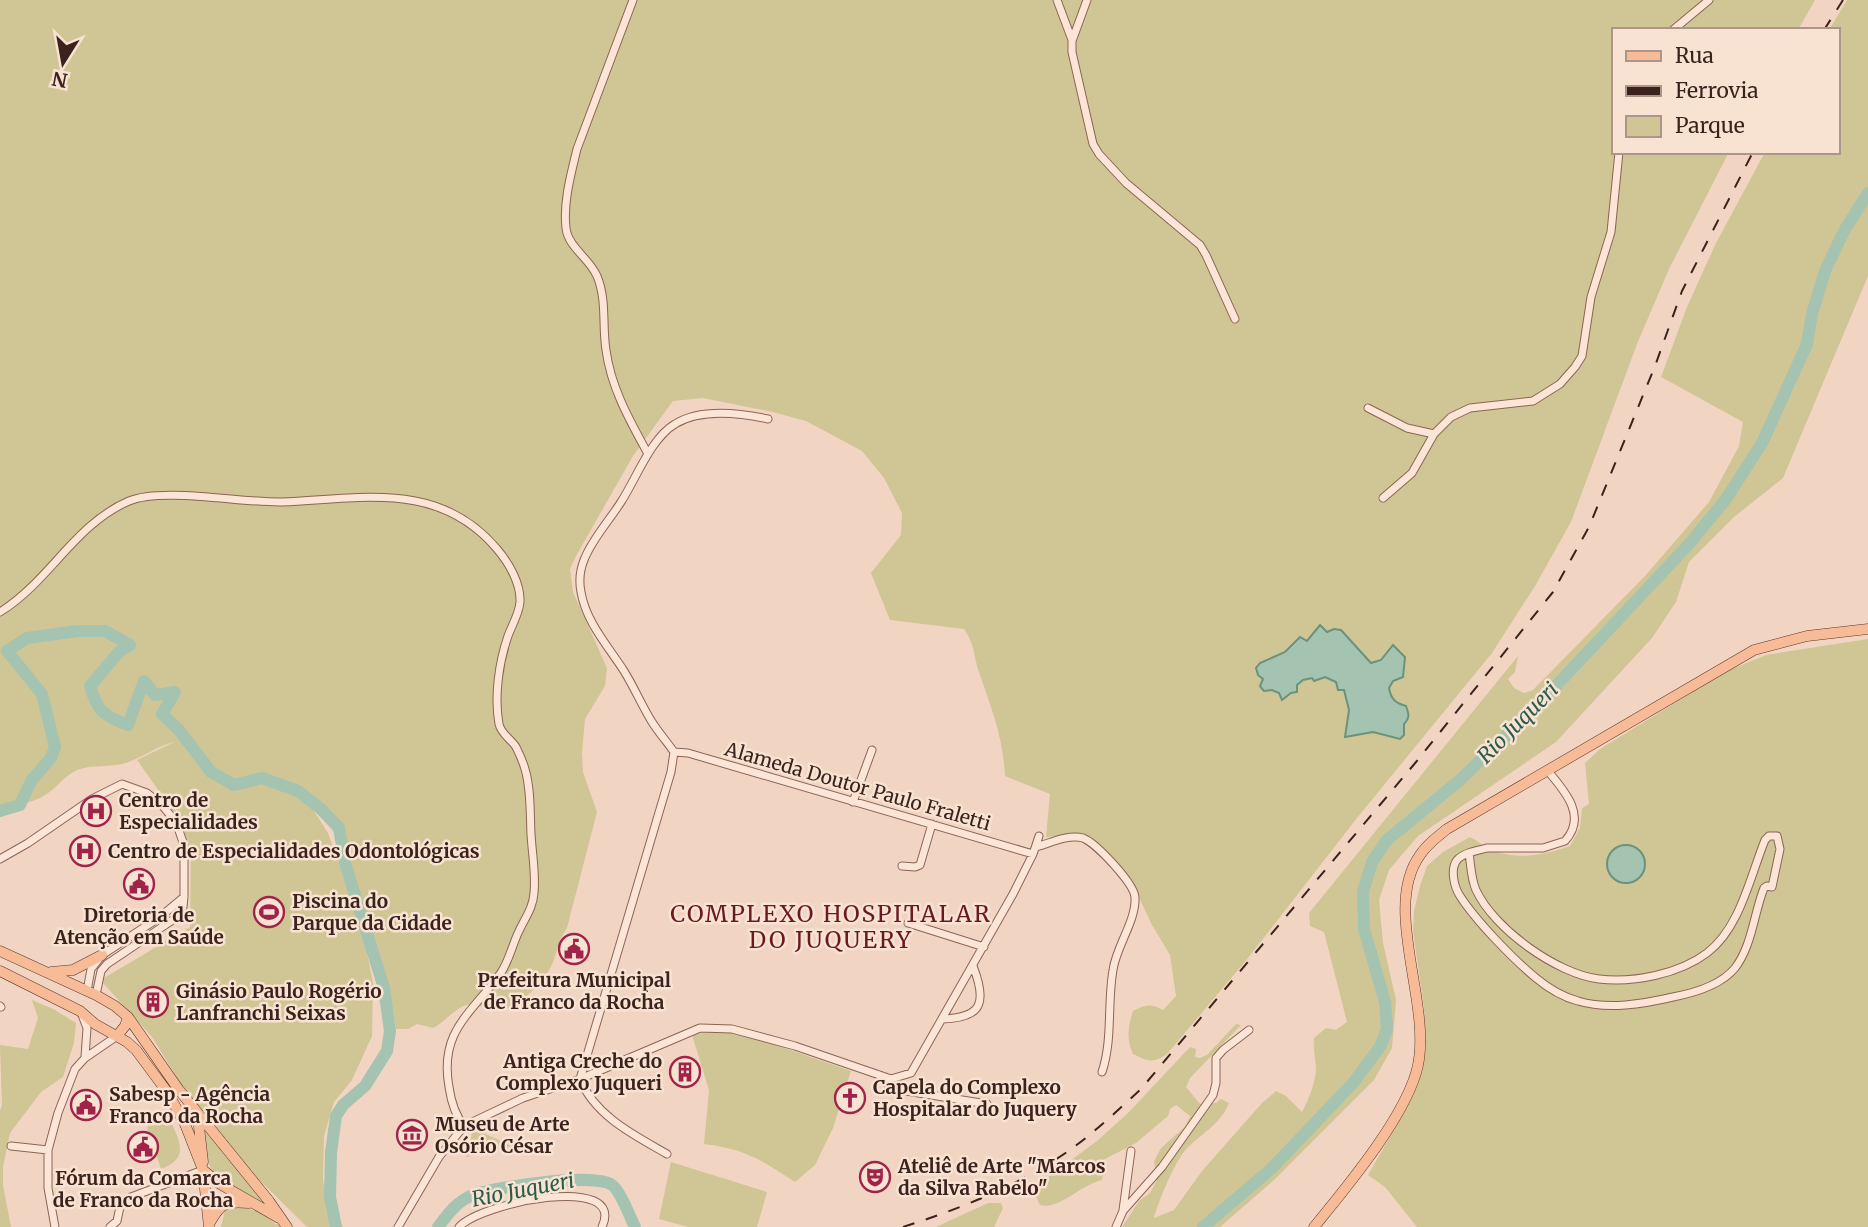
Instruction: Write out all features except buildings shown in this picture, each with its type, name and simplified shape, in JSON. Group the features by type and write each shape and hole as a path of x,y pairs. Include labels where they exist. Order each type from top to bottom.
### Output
{"main road":[{"path":"1314,1227 1344,1191 1383,1135 1414,1081 1420,1048 1417,996 1404,906 1405,893 1421,852 1447,829 1754,650 1807,636 1868,629"},
{"path":"0,951 91,993 115,1006 128,1017 195,1112 284,1223"},
{"path":"48,972 73,970 102,955"},
{"path":"0,971 80,1011 136,1050 168,1093 185,1124 203,1170 220,1184 284,1223"},
{"path":"80,1011 91,993"},
{"path":"117,1035 125,1026 128,1017"},
{"path":"195,1112 202,1139 209,1226"},
{"path":"209,1226 216,1211 226,1203 253,1203"}],"street":[{"path":"633,0 578,149 571,173 565,220 571,243 590,263 597,278 603,296 608,367 618,397 648,454"},
{"path":"1057,0 1072,41 1072,52 1093,144 1126,183 1200,245 1235,319"},
{"path":"1072,41 1087,0"},
{"path":"1675,28 1709,0"},
{"path":"1383,498 1412,473 1434,434 1451,417 1470,408 1533,401 1560,384 1575,367 1582,356 1591,297 1611,232 1619,154"},
{"path":"1368,408 1407,428 1434,434"},
{"path":"667,1154 620,1125 585,1091 580,1079 674,756 598,632 587,611 580,579 584,559 648,454 675,423 694,416 731,414 768,419"},
{"path":"0,612 26,594 84,531 131,500 147,497 170,495 269,502 380,497 414,499 452,511 489,539 504,557 519,589 520,606 500,666 498,712 500,728 516,747 525,767 534,894 528,916 519,929 502,972 471,1007 452,1039 447,1055 449,1090 458,1119 464,1126"},
{"path":"853,802 872,750"},
{"name":"Alameda Doutor Paulo Fraletti","path":"674,756 693,755 853,802 1034,850"},
{"path":"1469,853 1476,890 1487,908 1514,936 1546,958 1587,976 1599,979 1631,979 1680,967 1693,962 1712,948 1730,928 1765,840 1769,836 1777,836 1780,844 1772,887 1764,888 1741,956 1733,970 1717,982 1685,995 1628,1005 1577,1001 1562,995 1536,977 1494,935 1460,895 1455,885 1454,868 1458,860 1469,853 1487,848 1550,847 1565,841 1575,825 1574,812 1565,792 1547,769"},
{"path":"0,859 92,799 118,786 127,785 147,793 161,804 176,822 184,845 183,907 177,917 107,964 91,993"},
{"path":"902,866 920,865 932,824"},
{"path":"398,1227 439,1157 464,1126 523,1098 580,1079 700,1028 732,1029 876,1072 891,1079 911,1073 984,947 1039,836"},
{"path":"1034,850 1073,837 1084,839 1093,844 1115,867 1134,892 1134,907 1113,968 1108,1048 1102,1072"},
{"path":"91,993 91,969 102,955 184,897"},
{"path":"908,923 984,947"},
{"path":"942,1019 965,1017 977,1010 980,988 972,966"},
{"path":"80,1011 87,1028 85,1058"},
{"path":"1123,1211 1163,1167 1208,1104 1216,1083 1216,1058 1250,1030"},
{"path":"55,1227 48,1188 48,1150 68,1083 85,1058 117,1035"},
{"path":"876,1072 888,1085 900,1090 987,1104"},
{"path":"11,1146 48,1150"},
{"path":"1116,1227 1123,1211 1131,1151"},
{"path":"110,1227 117,1221 120,1206 131,1197 203,1170"},
{"path":"459,1227 473,1215 508,1204 569,1196 589,1199 598,1204 604,1215 601,1227"}],"green space":[{"path":"0,0 1815,0 1799,28 1612,28 1612,154 1728,154 1669,269 1637,344 1571,522 1535,586 1492,653 1357,818 1248,958 1167,1054 1158,1059 1146,1060 1133,1054 1129,1043 1133,1011 1148,1006 1163,1010 1176,996 1170,955 1137,893 1100,845 1085,834 1046,837 1050,794 1005,776 996,724 972,646 964,629 890,620 871,573 901,535 902,513 884,478 862,451 806,421 773,412 703,398 673,401 633,456 570,569 573,592 607,668 605,686 585,719 582,752 583,772 597,812 567,928 550,968 523,999 515,1005 499,1010 470,1004 433,1028 417,1024 408,1029 396,1029 391,999 347,861 345,839 314,811 328,833 336,855 364,937 373,983 372,1036 352,1080 334,1102 324,1136 323,1179 326,1197 343,1227 307,1227 229,1150 199,1113 152,1037 103,983 104,978 190,927 191,848 178,818 137,760 176,741 126,763 77,770 42,797 0,808"},
{"path":"1847,0 1868,0 1868,276 1783,478 1734,517 1689,562 1676,602 1652,638 1556,742 1418,836 1389,870 1379,900 1383,943 1396,1000 1392,1048 1374,1080 1274,1180 1220,1227 1122,1227 1139,1201 1150,1193 1157,1180 1154,1161 1161,1148 1185,1127 1190,1116 1176,1105 1170,1109 1168,1116 1136,1143 1103,1160 1099,1167 1103,1174 1102,1180 1063,1201 1048,1206 1040,1205 1036,1197 1036,1186 1097,1141 1129,1112 1190,1047 1196,1049 1195,1057 1207,1055 1236,1024 1241,1025 1190,1078 1186,1087 1200,1104 1216,1103 1221,1099 1229,1103 1220,1118 1180,1158 1154,1218 1174,1210 1202,1171 1262,1103 1276,1091 1286,1096 1302,1112 1315,1078 1314,1038 1326,1028 1336,1030 1347,1022 1324,932 1310,926 1309,913 1518,656 1515,672 1508,679 1514,688 1524,693 1533,690 1645,576 1709,502 1739,446 1743,422 1661,377 1687,307 1716,243 1764,154 1840,154 1840,28 1830,28"},
{"path":"1868,639 1868,1227 1417,1227 1385,1187 1368,1175 1413,1096 1422,1071 1426,1047 1424,1009 1413,931 1414,911 1427,866 1443,852 1470,837 1491,850 1523,856 1570,846 1580,828 1582,808 1589,804 1585,763 1600,749 1727,671 1766,655"},
{"path":"32,1000 76,1023 74,1043 63,1077 41,1092 10,1133 3,1167 3,1185 11,1227 0,1227 0,1045 28,1049 38,1018"},
{"path":"721,1030 767,1042 851,1071 833,1128 815,1165 795,1182 752,1156 704,1144 709,1090 692,1035"},
{"path":"168,1116 180,1147 177,1159 161,1169 147,1128 149,1124"},
{"path":"205,1130 266,1202 266,1206 228,1186 215,1175 208,1160"},
{"path":"476,1130 513,1146 466,1157 472,1133"},
{"path":"671,1162 767,1192 757,1227 688,1227 659,1219"},
{"path":"988,1203 1001,1203 1003,1208 994,1227 936,1227"},
{"path":"228,1207 244,1207 260,1212 276,1224 296,1227 221,1227"}],"shaded area":[{"path":"1320,625 1327,632 1341,630 1371,663 1381,660 1393,645 1405,657 1403,677 1393,681 1389,688 1394,700 1406,706 1408,711 1404,735 1400,739 1373,732 1345,737 1349,710 1344,690 1338,690 1336,682 1325,677 1314,681 1312,678 1303,680 1297,685 1297,692 1282,700 1279,693 1264,691 1260,686 1263,679 1256,668 1260,663 1285,652 1300,637 1307,641"},
{"path":"1626,845 1640,850 1645,864 1640,878 1626,883 1612,878 1607,864 1612,850"},
{"name":"Piscina do Parque da Cidade","path":"276,900 278,924 262,925 261,901"}],"waterway":[{"name":"Rio Juqueri","path":"1203,1227 1272,1168 1353,1083 1380,1047 1387,1029 1385,1002 1364,929 1363,892 1372,862 1387,840 1460,780 1538,705 1690,543 1726,499 1762,443 1807,344 1812,314 1825,271 1844,231 1868,193"},
{"name":"Rio Juqueri","path":"0,811 20,805 31,781 51,758 55,747 42,694 7,651 27,638 78,631 105,631 130,645 120,651 90,686 103,712 128,725 144,681 155,695 175,692 162,714 179,730 211,772 234,785 262,778 298,791 320,808 339,828 345,863 384,988 390,1031 387,1051 365,1086 343,1105 336,1116 331,1153 330,1197 336,1227"},
{"name":"Rio Juqueri","path":"438,1227 458,1204 473,1195 501,1188 566,1180 602,1181 612,1185 635,1227"}],"railway":[{"path":"1825,28 1843,0"},
{"path":"903,1227 986,1196 1045,1166 1104,1123 1141,1089 1416,762 1553,592 1589,527 1655,366 1682,291 1752,154"}],"place":[{"name":"Centro de Especialidades","path":"96,811"},
{"name":"Centro de Especialidades Odontológicas","path":"85,851"},
{"name":"Diretoria de Atenção em Saúde","path":"139,884"},
{"name":"Piscina do Parque da Cidade","path":"269,912"},
{"name":"Prefeitura Municipal de Franco da Rocha","path":"574,949"},
{"name":"Ginásio Paulo Rogério Lanfranchi Seixas","path":"153,1002"},
{"name":"Antiga Creche do Complexo Juqueri","path":"685,1072"},
{"name":"Capela do Complexo Hospitalar do Juquery","path":"850,1098"},
{"name":"Sabesp - Agência Franco da Rocha","path":"86,1105"},
{"name":"Museu de Arte Osório César","path":"412,1135"},
{"name":"Fórum da Comarca de Franco da Rocha","path":"143,1147"},
{"name":"Ateliê de Arte \"Marcos da Silva Rabelo\"","path":"875,1177"}],"district":[{"name":"COMPLEXO HOSPITALAR DO JUQUERY","path":"831,927"}]}
